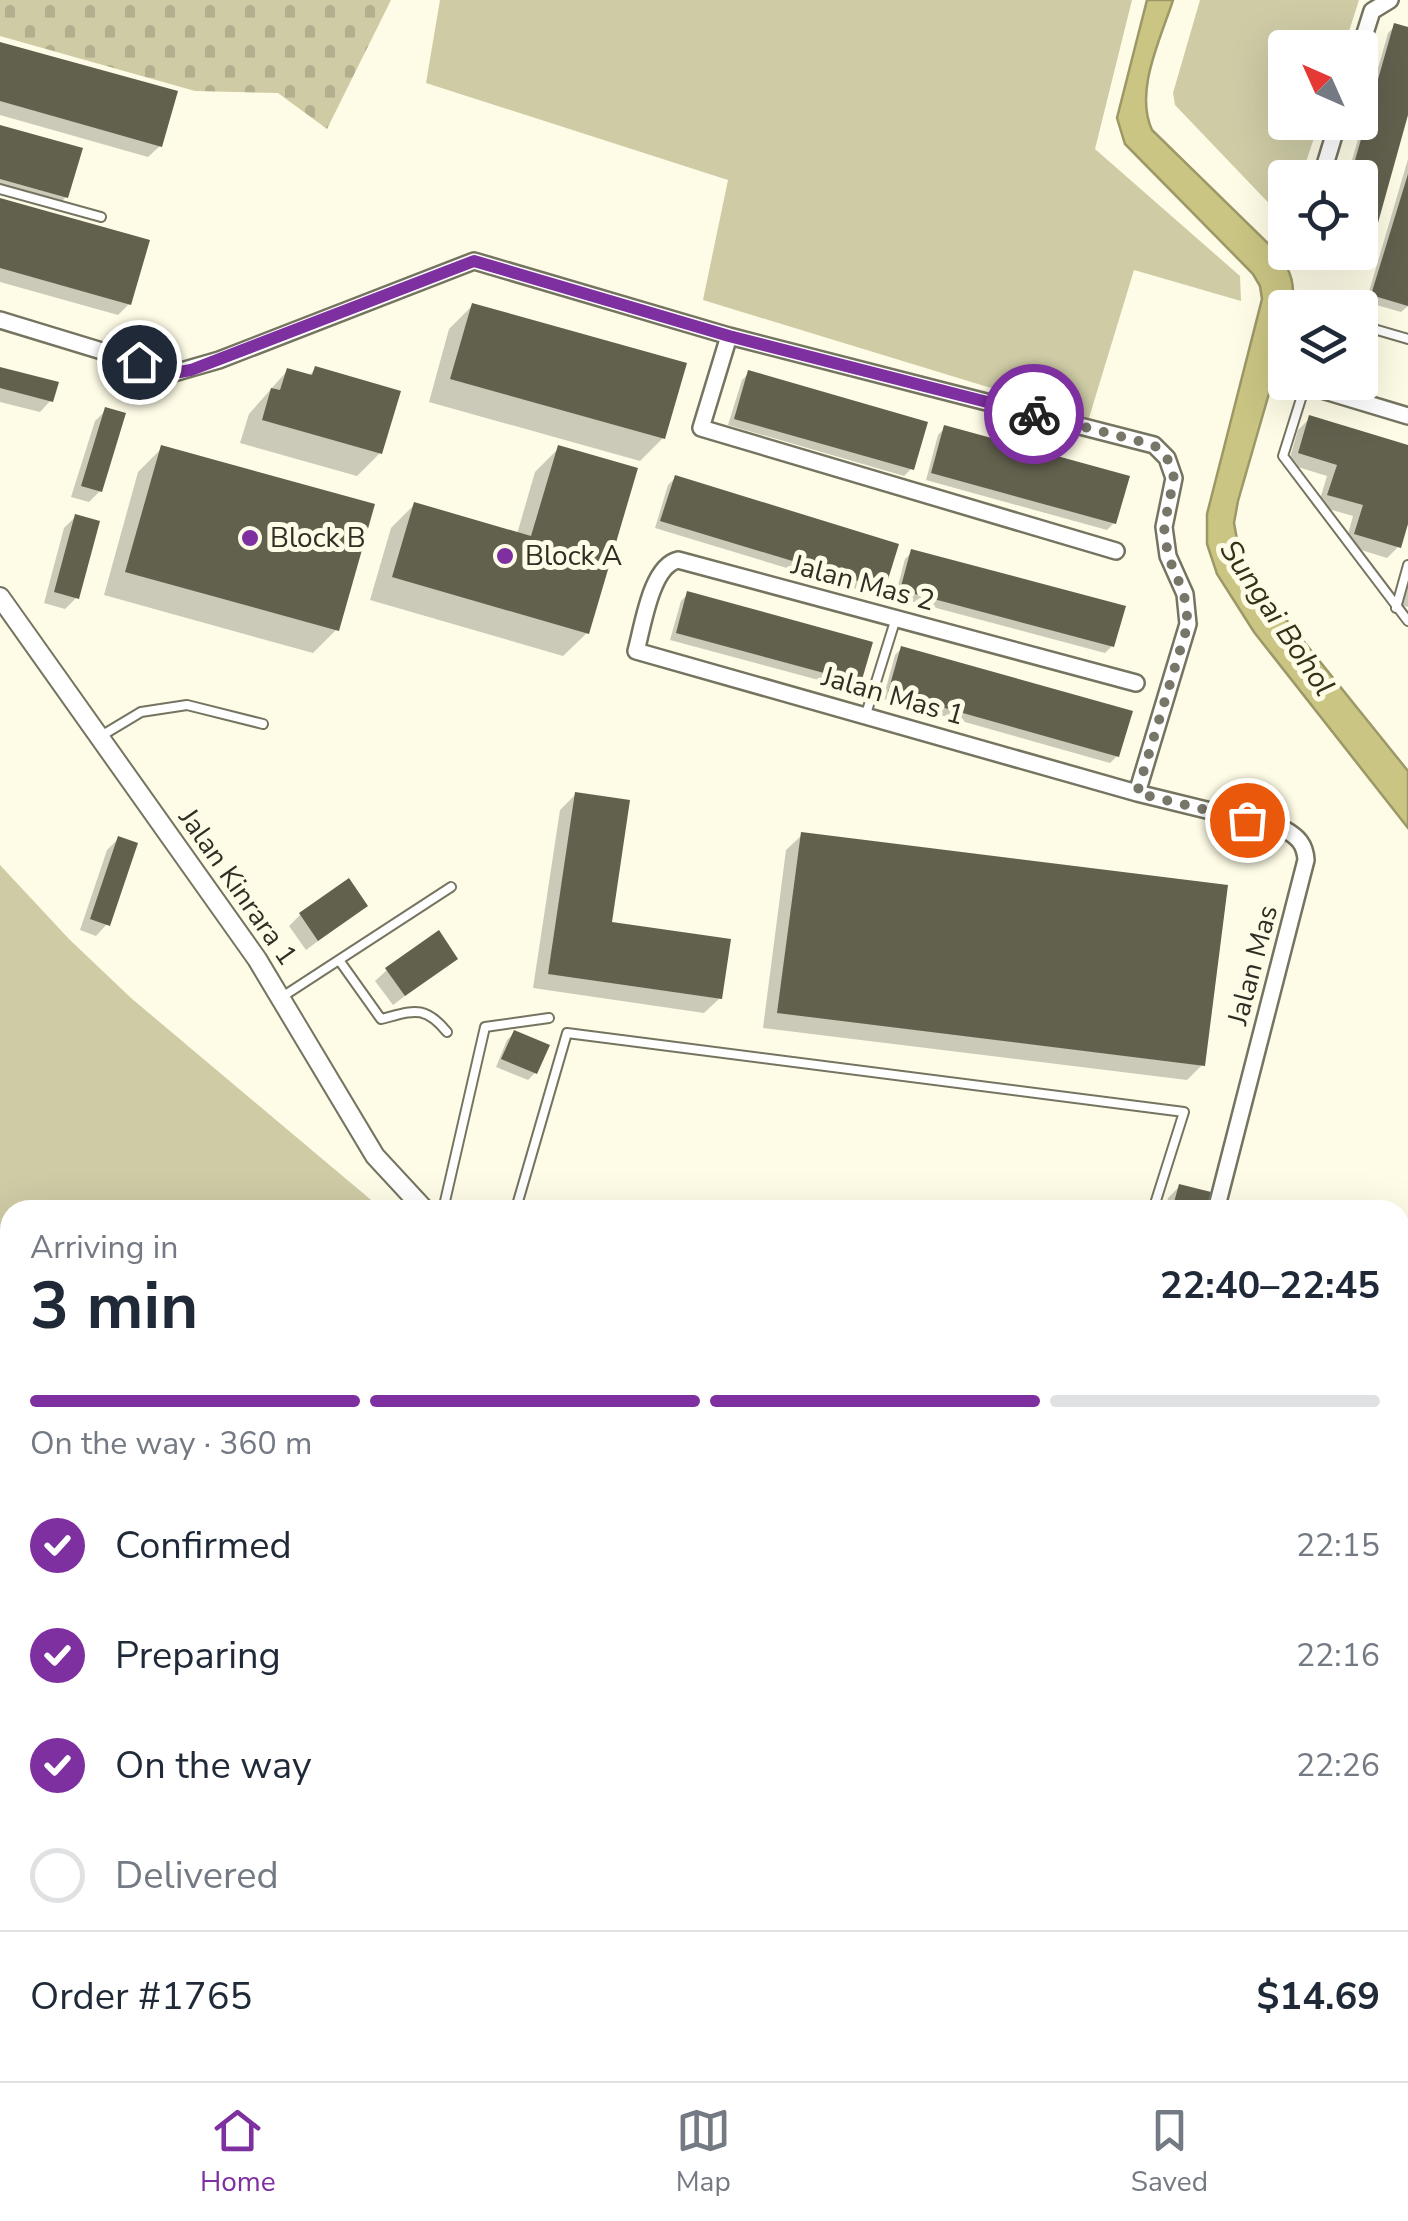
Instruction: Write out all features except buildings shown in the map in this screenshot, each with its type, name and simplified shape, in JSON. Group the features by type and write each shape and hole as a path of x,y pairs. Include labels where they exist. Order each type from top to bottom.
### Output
{"street":[{"path":"1366,30 1372,11 1394,0 1408,3"},
{"path":"0,320 174,373 218,360 474,261 729,336 1154,445 1167,458 1174,478 1164,527 1168,556 1184,594 1188,624 1137,793"},
{"path":"729,336 702,428 1116,551"},
{"path":"1355,400 1408,416"},
{"name":"Jalan Mas 2","path":"636,650 658,573 670,561 678,560 1136,683"},
{"name":"Jalan Kinrara 1","path":"0,597 282,997 375,1156 416,1200"},
{"name":"Jalan Mas 1","path":"636,650 1137,793"},
{"name":"Jalan Mas","path":"1137,793 1284,829 1302,842 1305,851 1306,860 1219,1200"}],"lane":[{"path":"0,188 102,216"},
{"path":"1378,332 1408,339"},
{"path":"1300,400 1283,456 1408,621"},
{"path":"1396,608 1408,565"},
{"path":"866,714 896,618"},
{"path":"98,738 141,712 186,705 262,724"},
{"path":"282,997 451,887"},
{"path":"340,960 381,1019 416,1010 434,1016 447,1032"},
{"path":"445,1200 485,1028 549,1018"},
{"path":"519,1200 567,1033 1184,1112 1156,1200"}],"green space":[{"path":"0,0 391,0 327,129 278,93 195,91 0,36"},
{"path":"440,0 1132,0 1095,149 1240,276 1241,301 1134,270 1089,418 703,300 728,180 426,83"},
{"path":"1200,0 1359,0 1349,30 1268,30 1268,140 1313,140 1307,160 1268,160 1268,202 1175,105 1173,93"},
{"path":"0,865 131,998 371,1200 0,1200"}],"water":[{"name":"Sungai Bohol","path":"1147,0 1173,0 1148,82 1147,115 1152,130 1268,243 1268,270 1288,270 1293,286 1293,290 1268,290 1268,397 1238,501 1234,523 1238,545 1256,582 1408,771 1408,828 1254,632 1217,574 1207,544 1207,514 1262,299 1260,286 1253,274 1125,144 1117,118"}],"way so far":[{"path":"1034,414 1154,445 1167,458 1174,478 1164,527 1168,556 1184,594 1188,624 1137,793 1247,820"}],"place":[{"name":"Block B","path":"250,538"},
{"name":"Block A","path":"505,556"}],"route":[{"path":"139,362 174,373 191,370 474,261 729,336 1034,414"}]}
